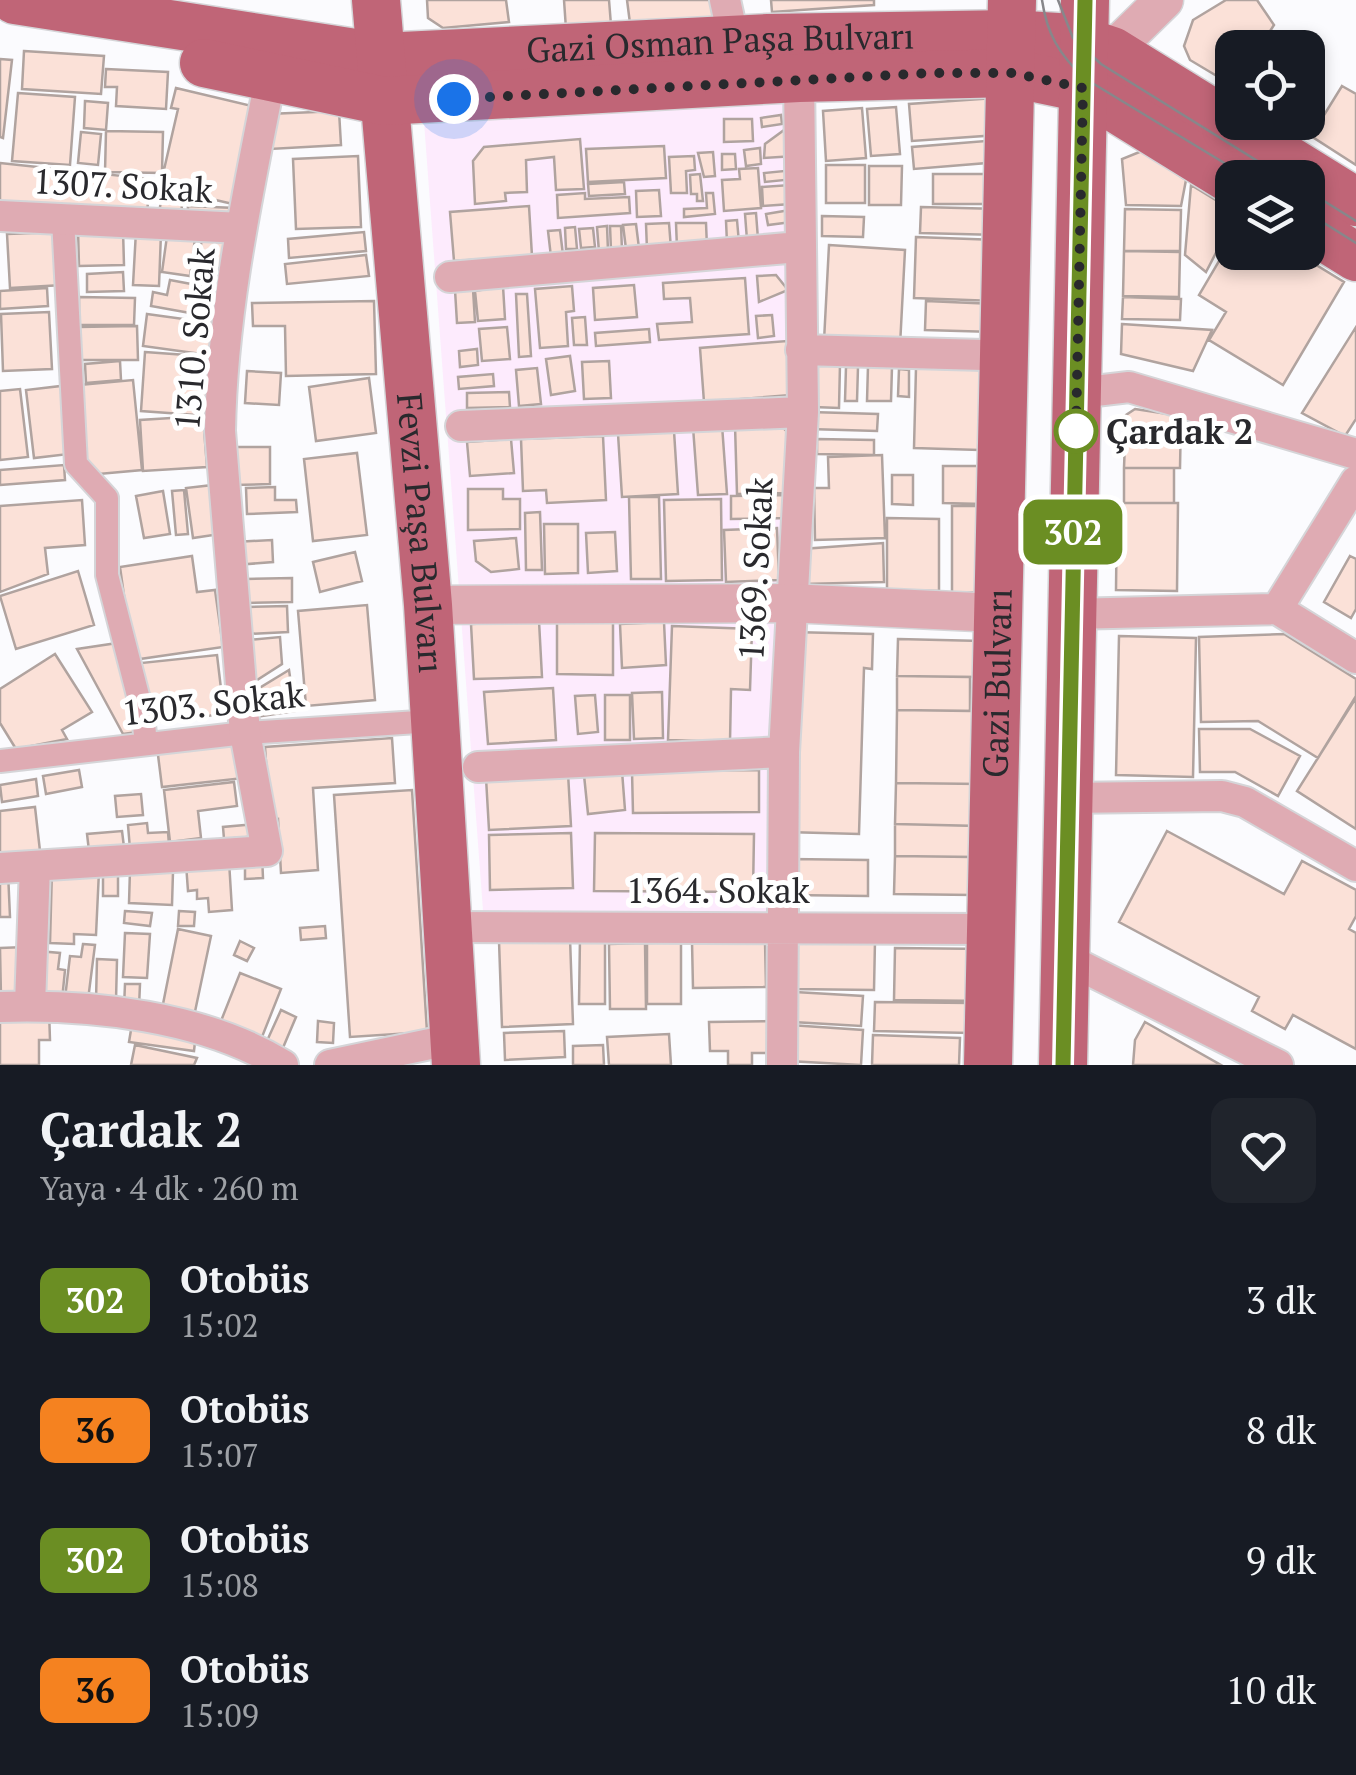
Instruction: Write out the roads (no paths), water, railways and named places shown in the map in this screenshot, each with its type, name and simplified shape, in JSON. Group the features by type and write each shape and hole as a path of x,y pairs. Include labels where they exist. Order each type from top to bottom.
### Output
{"main road":[{"name":"Gazi Osman Paşa Bulvarı","path":"16,0 383,79 730,20 1012,36 1083,88 1215,170"},
{"name":"Fevzi Paşa Bulvarı","path":"376,0 428,605 455,1052"},
{"name":"Gazi Osman Paşa Bulvarı","path":"0,28 271,74 383,79 799,78 1012,36 1094,30"},
{"path":"1083,88 1094,30 1356,202"},
{"name":"Gazi Bulvarı","path":"988,1065 1012,36"},
{"name":"Gazi Bulvarı","path":"1063,1065 1083,88"},
{"path":"1325,237 1356,257"}],"street":[{"path":"1094,30 1164,0"},
{"name":"1310. Sokak","path":"35,866 267,851 245,733 220,432 221,382 241,228 271,74"},
{"name":"1369. Sokak","path":"782,1065 784,752 802,412 799,78"},
{"name":"1307. Sokak","path":"0,216 241,228"},
{"path":"62,219 76,464 107,498 107,574 143,715 146,744"},
{"path":"450,277 799,247"},
{"path":"802,350 984,355"},
{"path":"1078,393 1129,387 1356,454"},
{"path":"461,426 802,412"},
{"path":"1277,610 1356,481"},
{"path":"428,605 789,603 997,613"},
{"path":"1070,614 1277,610 1356,658"},
{"name":"1303. Sokak","path":"0,761 245,733 434,721"},
{"path":"478,767 784,752"},
{"path":"1066,798 1222,796 1246,802 1356,866"},
{"path":"0,868 35,866 15,1006 162,1021 255,1048 283,1065"},
{"name":"1364. Sokak","path":"446,927 990,929"},
{"path":"1065,958 1278,1065"},
{"path":"330,1065 455,1052"}],"tram line":[{"path":"1042,0 1056,43 1084,78 1219,160"},
{"path":"1058,0 1073,38 1101,64 1256,160"},
{"path":"1325,202 1356,221"},
{"path":"1325,224 1356,243"}],"place":[{"name":"Çardak 2","path":"1076,431"}]}
